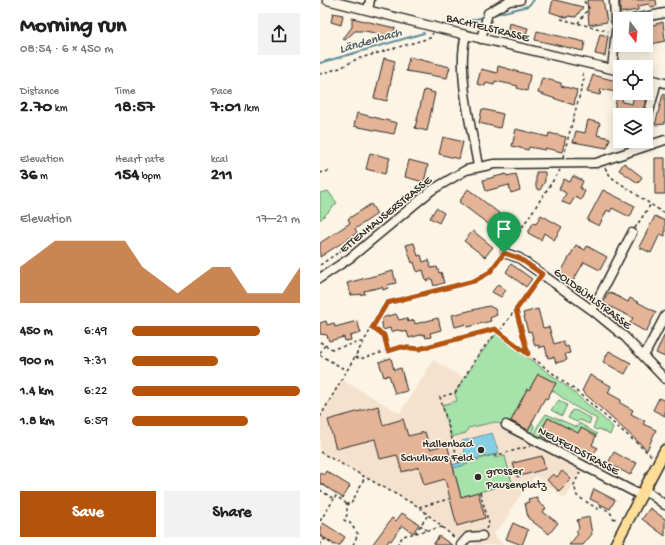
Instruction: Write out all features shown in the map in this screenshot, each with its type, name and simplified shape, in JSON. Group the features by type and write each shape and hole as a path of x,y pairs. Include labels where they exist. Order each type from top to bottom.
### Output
{"main road":[{"path":"615,545 665,450"}],"street":[{"name":"BACHTELSTRASSE","path":"327,0 481,39 613,69"},
{"path":"368,10 370,0"},
{"path":"481,39 487,16 509,1 520,0"},
{"path":"614,0 615,12"},
{"path":"653,15 665,13"},
{"path":"466,35 463,46 462,68 478,166"},
{"path":"651,108 661,82"},
{"name":"ETTENHAUSERSTRASSE","path":"653,142 665,140"},
{"name":"ETTENHAUSERSTRASSE","path":"320,278 350,258 436,187 466,170 478,166 494,164 587,164 603,161 632,148"},
{"path":"592,310 632,233"},
{"name":"GOLDBÜHLSTRASSE","path":"504,253 519,258 592,310 625,337 665,379"},
{"path":"644,356 665,316"},
{"name":"NEUFELDSTRASSE","path":"506,425 665,505"},
{"path":"462,544 468,537 482,536"}],"path":[{"path":"578,24 589,8 583,0"},
{"path":"561,19 578,24 613,27"},
{"path":"320,74 340,68 357,59 430,38 433,33"},
{"path":"320,417 346,370 356,357 387,303 474,281 490,272 560,170 584,79 581,68"},
{"path":"603,161 609,175 665,214"},
{"path":"320,173 329,171"},
{"path":"632,233 651,204"},
{"path":"320,265 333,257 365,230 375,224 384,223 389,225"},
{"path":"459,463 440,397 455,393 492,338 499,332 542,274"},
{"path":"516,310 528,354"},
{"path":"372,328 384,335 388,351"},
{"path":"356,357 360,359 401,347 419,349 495,329 576,390 659,462"},
{"path":"320,342 332,349 365,341"},
{"path":"325,345 320,354 346,370"},
{"path":"494,456 541,443"},
{"path":"320,452 419,507 462,544"},
{"path":"583,465 574,485 577,496 598,509 600,506 606,509 612,514 613,518 622,522"},
{"path":"347,504 351,504 365,477"},
{"path":"320,490 334,499"},
{"path":"480,492 489,524 482,536"},
{"path":"320,521 336,496 347,504"},
{"path":"419,507 450,499"},
{"path":"347,504 347,515 344,520 350,523 358,534 353,545"},
{"path":"414,533 428,515"},
{"path":"420,525 427,530"},
{"path":"397,545 403,536 442,527"},
{"path":"320,536 334,545"},
{"path":"320,545 324,539"}],"shaded area":[{"path":"499,332 539,362 502,409 505,426 582,465 566,499 535,476 509,511 511,513 494,534 503,545 475,545 468,537 462,544 419,507 320,452 320,417 341,379 400,413 433,360 464,378 492,338"}],"green space":[{"path":"328,191 337,203 320,220 320,193"},
{"path":"496,334 569,388 613,427 610,435 599,429 596,430 593,428 597,419 572,405 552,390 556,383 538,374 529,390 527,389 511,421 528,430 532,423 534,426 532,436 495,422 468,428 466,433 451,437 442,405 457,401 455,393 479,356"},
{"path":"559,400 567,405 562,416 551,410"},
{"path":"572,410 577,411 591,419 589,424 580,420 577,422 568,418"},
{"path":"546,414 577,427 579,423 597,434 596,436 581,428 578,433 548,418 541,430 544,432 542,436 549,440 547,443 535,435 537,427"},
{"name":"grosser Pausenplatz","path":"494,455 495,458 505,456 512,483 461,497 453,468"}],"water":[{"name":"Hallenbad Schulhaus Feld","path":"492,433 499,453 468,461 468,464 453,468 452,465 462,462 460,455 465,454 462,441"}],"building":[{"path":"553,0 583,7 576,17 568,16 568,18 550,12"},
{"path":"587,0 603,0 607,22 589,25"},
{"path":"620,0 656,0 657,6 650,7 649,4 638,6 638,10 620,12"},
{"path":"333,13 343,15 341,25 331,22"},
{"path":"352,18 395,28 393,37 365,31 355,31 345,40 343,39 352,27"},
{"path":"663,22 665,41 653,44 653,25"},
{"path":"509,23 528,28 525,38 507,33"},
{"path":"537,31 585,42 583,51 535,40"},
{"path":"600,34 608,36 605,56 595,54"},
{"path":"409,57 450,67 447,78 406,71"},
{"path":"384,58 395,61 387,101 374,98"},
{"path":"498,66 530,75 527,91 517,88 518,86 495,81 494,85 486,83 485,86 477,84 481,69 497,73"},
{"path":"593,75 613,80 613,92 601,89 600,95 587,92"},
{"path":"542,78 561,83 561,86 577,90 574,105 538,93"},
{"path":"424,90 435,93 427,131 415,128"},
{"path":"663,94 665,94 665,124 655,125"},
{"path":"616,100 622,100 622,102 632,104 633,100 645,100 644,108 614,108"},
{"path":"482,109 503,114 500,128 479,123"},
{"path":"357,113 397,123 394,134 354,126"},
{"path":"588,120 600,123 597,135 610,138 607,148 573,142 576,131 585,133"},
{"path":"516,129 548,137 549,133 566,137 562,152 545,148 545,150 529,147 528,150 512,146"},
{"path":"443,137 463,142 459,159 439,154"},
{"path":"370,153 390,158 385,174 366,169"},
{"path":"655,158 665,158 665,194 655,194"},
{"path":"409,160 428,165 424,182 405,177"},
{"path":"624,163 642,177 638,183 619,170"},
{"path":"536,172 545,172 545,181 540,190 536,188"},
{"path":"506,174 507,176 516,174 520,190 511,193 509,185 486,191 483,180"},
{"path":"573,176 583,181 580,188 585,191 581,200 575,197 570,205 562,202 566,193 559,189 564,179 570,182"},
{"path":"468,189 513,224 504,236 459,202"},
{"path":"603,190 635,206 630,217 612,208 610,212 607,210 599,226 587,220"},
{"path":"371,204 377,214 355,229 357,233 320,257 320,243 350,223 348,219"},
{"path":"436,208 444,213 439,223 430,218"},
{"path":"541,215 562,227 554,240 544,233 541,240 528,233 533,223 536,224"},
{"path":"655,216 665,221 665,236 660,234 651,253 639,247"},
{"path":"473,231 493,247 485,257 464,241"},
{"path":"414,243 418,256 421,255 423,262 429,260 431,268 437,267 439,273 441,272 444,283 434,286 432,279 426,281 423,270 417,272 414,262 412,263 406,245"},
{"path":"576,245 585,250 587,246 607,257 600,270 584,262 573,281 560,274"},
{"path":"511,264 532,279 526,287 506,272"},
{"path":"393,271 396,283 387,285 388,288 383,290 382,287 364,291 365,294 351,295 347,283"},
{"path":"498,284 506,290 501,297 492,292"},
{"path":"609,292 628,302 630,298 656,312 646,332 630,323 633,318 603,303"},
{"path":"489,306 495,309 497,315 490,318 491,321 467,327 466,324 455,327 452,315"},
{"path":"538,309 543,328 549,327 554,344 563,341 565,347 568,346 570,353 565,354 567,360 556,363 554,357 548,358 545,346 539,348 539,345 535,346 531,331 528,332 523,313"},
{"path":"396,314 399,320 407,318 408,322 414,320 415,324 438,318 441,330 430,333 431,337 426,338 424,334 409,338 407,332 397,330 391,332 390,328 383,330 381,318"},
{"path":"326,321 327,325 334,323 335,327 357,321 361,333 350,336 351,340 345,341 344,337 329,341 327,335 320,334 320,323"},
{"path":"665,334 665,357 656,353"},
{"path":"609,351 631,363 625,374 603,362"},
{"path":"391,358 394,370 401,368 407,391 395,394 389,375 384,377 379,362"},
{"path":"538,374 556,383 547,399 545,398 528,430 511,421 527,389 529,390"},
{"path":"590,375 611,386 608,393 621,400 620,403 633,410 631,414 645,421 643,424 656,430 647,450 582,391"},
{"path":"659,398 665,401 665,416 653,410"},
{"path":"378,406 383,425 403,419 408,436 425,432 430,449 447,444 461,497 478,492 485,518 457,526 445,479 424,485 419,467 402,472 397,455 380,459 375,439 336,449 328,420"},
{"path":"548,418 578,433 581,428 596,436 592,445 598,448 592,455 572,445 569,450 542,436 544,432 541,431"},
{"path":"614,452 637,463 630,475 608,463"},
{"path":"542,456 545,469 517,477 513,463"},
{"path":"326,471 350,486 343,498 320,483 320,472 324,475"},
{"path":"562,471 571,479 559,491 547,480 553,474 557,477"},
{"path":"594,489 615,500 610,509 590,499"},
{"path":"537,497 539,503 546,508 543,512 558,523 549,534 528,518 525,503 529,502 528,499"},
{"path":"650,508 665,519 665,536 642,519"},
{"path":"402,513 419,524 413,533 402,525 391,541 389,540 386,545 372,545 392,518 396,521"},
{"path":"589,517 592,534 583,545 569,545 578,534 576,532 579,528 577,520"},
{"path":"323,523 345,537 340,545 335,545 320,535 320,528"},
{"path":"513,523 528,530 522,545 506,539"},
{"path":"439,536 452,545 433,545"}],"waterway":[{"path":"492,15 528,6 534,0"},
{"path":"469,21 483,17"},
{"name":"Ländenbach","path":"320,63 424,33"}],"place":[{"name":"Hallenbad Schulhaus Feld","path":"481,450"},
{"name":"grosser Pausenplatz","path":"478,477"}],"route":[{"path":"504,253 511,254 519,258 542,274 516,310 528,354 495,329 419,349 401,347 388,351 384,335 372,328 387,303 464,285 479,279 490,272 504,253"}]}
